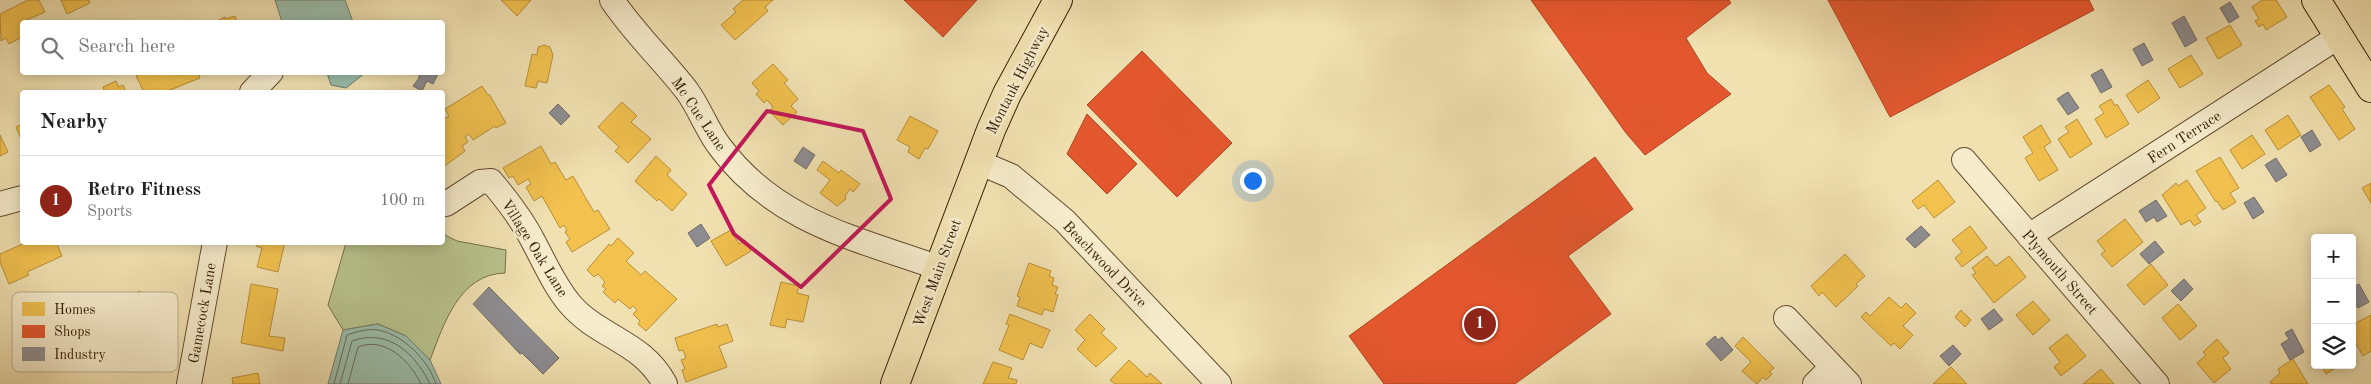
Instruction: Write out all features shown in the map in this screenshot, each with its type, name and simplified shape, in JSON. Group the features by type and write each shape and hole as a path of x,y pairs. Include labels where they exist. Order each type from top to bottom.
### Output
{"main road":[{"name":"Montauk Highway","path":"978,162 1007,94 1058,0"},
{"path":"2323,2 2338,37 2371,88"},
{"name":"West Main Street","path":"895,384 978,162"}],"street":[{"name":"Mc Cue Lane","path":"612,0 637,34 687,92 719,146 772,199 811,222 939,268"},
{"name":"Fern Terrace","path":"2029,236 2338,37"},
{"path":"254,90 268,75"},
{"name":"Plymouth Street","path":"1964,160 2157,384"},
{"name":"Beachwood Drive","path":"978,162 1011,176 1065,221 1219,384"},
{"name":"Village Oak Lane","path":"446,204 480,182 491,181 525,226 557,287 571,305 589,322 644,356 665,384"},
{"path":"0,204 20,199"},
{"name":"Gamecock Lane","path":"189,384 214,245"},
{"path":"1786,318 1849,384"},
{"path":"1815,384 1832,367"}],"highlighted area":[{"path":"767,111 863,131 891,199 801,287 734,234 709,185"}],"green space":[{"path":"445,235 457,241 506,250 505,273 489,276 476,282 465,291 448,317 430,360 406,336 378,324 343,330 328,305 345,245 445,245"}],"water":[{"path":"275,0 345,0 352,20 281,20"},
{"path":"328,75 362,75 346,88 331,85"},
{"path":"378,324 406,336 430,360 441,384 328,384 343,330"}],"building: Homes":[{"path":"28,0 39,0 45,12 27,20 20,20 20,38 9,44 6,38 1,41 0,14"},
{"path":"61,0 89,0 90,3 67,14"},
{"path":"501,0 531,0 517,16"},
{"path":"743,0 773,0 765,7 768,11 735,40 721,25 736,12 733,9"},
{"path":"2262,0 2276,0 2287,17 2266,30 2263,24 2259,27 2255,21 2259,19 2252,7"},
{"path":"235,16 236,20 219,20 225,17 225,19"},
{"path":"2230,25 2242,45 2218,59 2206,38"},
{"path":"544,45 550,47 553,55 547,83 538,81 536,88 525,86 532,54 537,55 538,47"},
{"path":"2191,55 2203,74 2180,88 2168,69"},
{"path":"773,64 788,80 784,83 798,99 791,106 797,112 783,125 769,111 773,107 767,100 764,103 756,94 759,91 752,83"},
{"path":"199,75 200,78 170,90 143,90 136,76"},
{"path":"2148,80 2160,98 2138,113 2126,95"},
{"path":"116,81 119,87 123,85 125,90 104,90 103,87"},
{"path":"2329,85 2345,107 2342,109 2355,129 2339,140 2310,97"},
{"path":"482,86 489,94 506,123 496,128 495,126 473,140 469,134 465,137 468,142 462,146 465,151 445,166 445,118 449,116 445,109"},
{"path":"2111,99 2115,106 2117,104 2129,124 2106,138 2095,119 2104,113 2099,106"},
{"path":"622,102 637,116 631,122 651,139 628,163 615,151 619,147 598,127"},
{"path":"2288,115 2301,135 2278,150 2265,130"},
{"path":"910,116 938,131 928,149 925,148 919,159 908,152 910,147 897,140"},
{"path":"2077,119 2092,144 2070,158 2058,139 2069,132 2065,127"},
{"path":"20,125 20,137 16,127"},
{"path":"2041,125 2051,142 2044,147 2058,170 2039,181 2025,158 2033,153 2023,137"},
{"path":"0,135 8,152 0,156"},
{"path":"2252,135 2265,154 2242,169 2230,150"},
{"path":"541,146 551,164 555,162 566,180 573,176 594,212 598,210 610,229 572,252 566,242 570,239 565,232 567,231 564,225 560,228 542,196 534,201 526,187 531,184 528,179 518,185 513,176 509,178 503,168"},
{"path":"656,156 671,170 667,175 687,194 672,211 659,199 657,201 635,181"},
{"path":"2220,157 2239,188 2230,193 2236,202 2223,210 2196,171"},
{"path":"823,161 839,173 841,170 860,184 853,192 850,189 845,196 846,199 837,206 820,193 830,180 817,170"},
{"path":"1938,180 1955,202 1934,218 1924,205 1918,209 1912,201"},
{"path":"2187,180 2206,208 2196,215 2201,222 2194,226 2190,220 2181,225 2162,195 2176,183 2178,186"},
{"path":"2371,183 2371,203 2362,188"},
{"path":"2125,219 2143,242 2112,267 2101,254 2105,251 2097,241"},
{"path":"1970,226 1987,248 1962,267 1955,258 1962,252 1952,240"},
{"path":"731,230 739,244 745,240 751,251 726,266 711,241"},
{"path":"618,238 634,253 626,261 641,275 645,271 677,299 646,331 638,324 640,321 633,314 637,310 633,306 630,309 618,299 615,303 603,292 606,289 602,286 605,282 598,274 594,277 587,270 609,244 611,246"},
{"path":"20,245 57,245 62,256 27,272 29,275 9,284 0,262 0,254"},
{"path":"284,245 278,272 257,267 262,248 256,246"},
{"path":"1845,254 1865,276 1856,284 1858,286 1836,307 1822,292 1819,296 1811,286"},
{"path":"1987,256 1996,266 2009,256 2026,277 1994,303 1972,275 1976,273 1972,268"},
{"path":"1029,263 1051,271 1049,276 1054,278 1052,285 1058,287 1055,294 1058,295 1053,312 1044,309 1042,315 1017,306 1020,297 1017,296"},
{"path":"2151,264 2168,285 2144,305 2127,285"},
{"path":"781,282 799,286 797,293 809,296 803,322 787,319 785,328 770,325"},
{"path":"251,284 278,289 269,336 285,338 283,351 241,343"},
{"path":"1889,297 1901,308 1906,303 1916,313 1903,326 1913,335 1900,349 1894,343 1891,346 1861,317 1866,312 1870,316"},
{"path":"2033,301 2050,320 2033,335 2016,315"},
{"path":"2178,304 2197,326 2180,340 2162,318"},
{"path":"1961,310 1971,320 1965,327 1955,317"},
{"path":"1010,314 1050,330 1042,348 1030,343 1023,360 999,350 1009,325 1006,324"},
{"path":"1090,314 1105,329 1101,333 1117,348 1096,367 1077,349 1085,340 1075,330"},
{"path":"2371,315 2371,351 2363,356 2356,344 2356,323"},
{"path":"717,324 718,327 727,324 733,341 719,346 727,367 686,382 682,370 685,369 681,360 686,358 683,350 679,351 675,338"},
{"path":"2067,334 2086,356 2061,376 2054,367 2060,362 2049,348"},
{"path":"1743,337 1774,368 1769,372 1772,374 1766,380 1763,377 1757,384 1742,371 1751,362 1735,346"},
{"path":"2217,339 2229,353 2223,358 2231,369 2214,383 2197,363 2206,355 2203,352"},
{"path":"2293,359 2308,384 2271,384 2270,382 2280,373 2278,369"},
{"path":"1129,360 1147,377 1150,373 1162,384 1115,384 1110,380"},
{"path":"993,362 1012,368 1008,378 1017,380 1016,384 983,384"},
{"path":"1951,367 1967,384 1933,384"},
{"path":"2101,369 2114,384 2083,384"},
{"path":"2323,369 2334,369 2326,374"},
{"path":"258,373 260,384 233,384 232,378"}],"building: Shops":[{"path":"904,0 977,0 943,37"},
{"path":"1531,0 1729,0 1731,3 1686,38 1707,73 1731,94 1645,155 1626,133"},
{"path":"1828,0 2089,0 2094,10 1890,117"},
{"path":"1142,51 1232,143 1177,197 1087,105"},
{"path":"1087,114 1137,164 1107,194 1067,154"},
{"path":"1595,157 1633,209 1568,256 1611,314 1515,384 1384,384 1349,336"}],"building: Industry":[{"path":"2230,2 2239,17 2229,23 2220,8"},
{"path":"2184,16 2197,40 2185,47 2172,23"},
{"path":"2144,43 2153,60 2142,66 2133,49"},
{"path":"2102,69 2112,87 2101,93 2091,75"},
{"path":"419,75 438,75 433,84 427,81 422,90 413,86"},
{"path":"2068,92 2079,108 2068,115 2057,99"},
{"path":"558,104 570,116 561,125 549,113"},
{"path":"2312,130 2321,145 2310,152 2301,137"},
{"path":"803,147 815,155 806,169 794,161"},
{"path":"2276,158 2287,175 2276,182 2265,165"},
{"path":"2254,197 2264,212 2253,219 2244,203"},
{"path":"2156,200 2167,216 2157,222 2154,217 2146,222 2139,211"},
{"path":"701,224 710,238 697,247 688,233"},
{"path":"1921,226 1930,235 1915,248 1906,239"},
{"path":"2155,241 2164,252 2149,264 2140,254"},
{"path":"2184,279 2193,289 2181,301 2171,291"},
{"path":"2359,284 2369,302 2358,308 2356,305 2356,286"},
{"path":"489,287 559,358 543,374 522,353 520,354 473,304"},
{"path":"1994,309 2003,320 1989,330 1981,319"},
{"path":"2292,329 2304,352 2290,360 2281,344 2289,339 2285,333"},
{"path":"1715,336 1718,340 1722,337 1733,350 1721,361 1706,344"},
{"path":"1953,345 1961,354 1949,366 1940,356"}],"place":[{"name":"Retro Fitness","path":"1480,324"}]}
